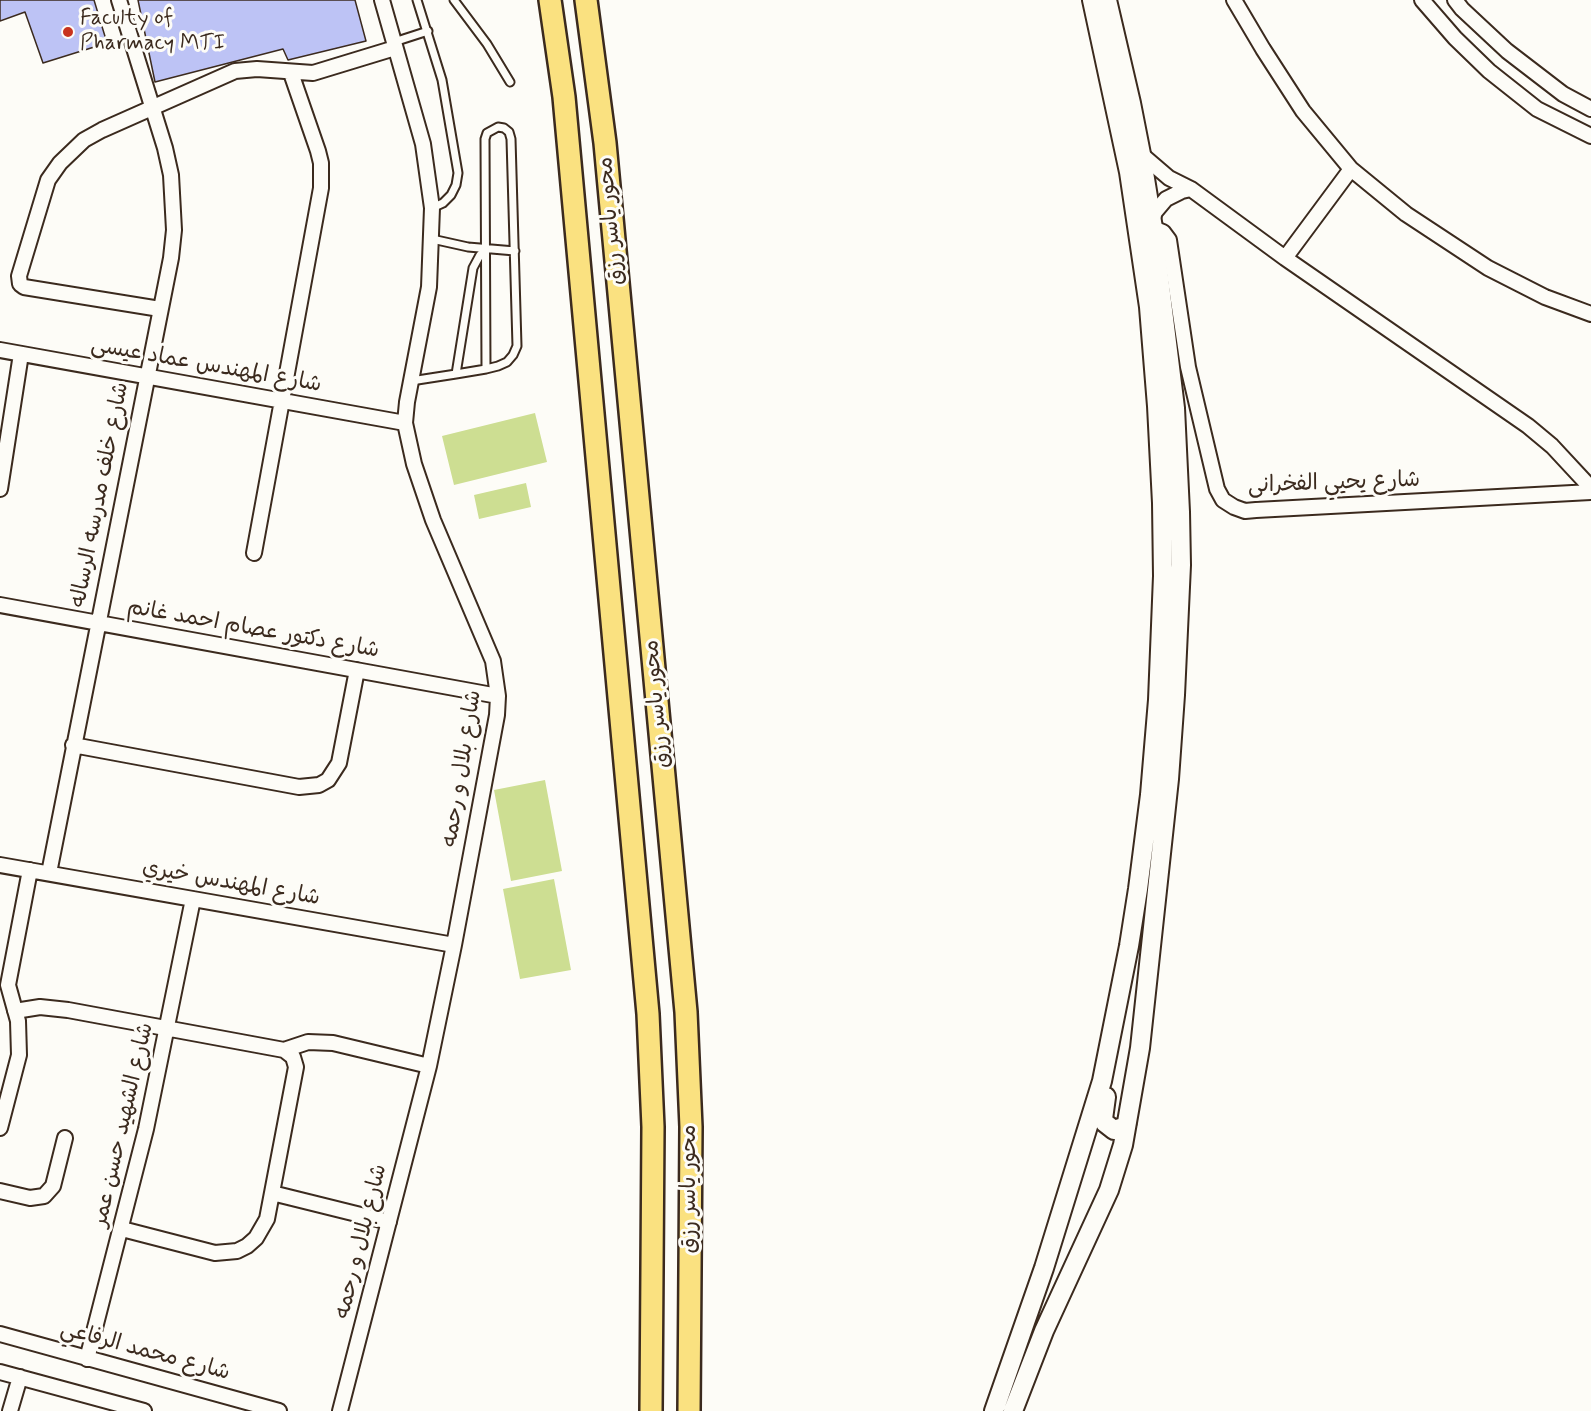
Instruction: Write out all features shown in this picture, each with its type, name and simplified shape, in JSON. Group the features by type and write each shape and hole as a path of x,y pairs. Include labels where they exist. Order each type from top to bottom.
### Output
{"main road":[{"name":"محور ياسر رزق","path":"550,0 564,97 648,1014 653,1127 651,1411"},
{"name":"محور ياسر رزق","path":"586,0 605,143 686,1012 691,1127 689,1411"}],"street":[{"name":"شارع خلف مدرسه الرساله","path":"49,873 171,258 174,203 171,175 165,148 119,0"},
{"name":"شارع بلال و رحمه","path":"340,1411 429,1066 497,715 498,696 493,661 433,520 414,464 405,423 429,288 432,208 423,144 382,0"},
{"path":"994,1411 1044,1268 1102,1080 1129,946 1150,795 1161,650 1163,549 1157,406 1142,255 1129,172 1092,0"},
{"path":"1013,1411 1044,1331 1117,1168 1138,1067 1169,779 1175,695 1180,586 1180,368 1141,154 1107,0"},
{"path":"1234,0 1303,111 1351,169 1406,214 1488,267 1545,297 1591,314"},
{"path":"1422,0 1455,39 1489,71 1537,108 1591,136"},
{"path":"1463,3 1507,51 1563,94 1591,109"},
{"path":"160,309 24,287 20,284 18,279 48,180 60,163 84,140 102,130 235,71 257,69 291,73 324,71 394,45"},
{"path":"254,553 322,176 315,138 291,73"},
{"path":"1141,154 1164,174 1191,189 1285,258 1528,426 1552,446 1591,490"},
{"path":"1285,258 1351,169"},
{"path":"1152,224 1155,212 1166,199 1191,189"},
{"name":"شارع المهندس عماد عيسى","path":"0,350 405,423"},
{"path":"0,489 21,354"},
{"name":"شارع يحيي الفخرانى","path":"1180,368 1217,489 1223,500 1245,511 1591,490"},
{"name":"شارع دكتور عصام احمد غانم","path":"0,605 498,696"},
{"path":"74,745 299,786 319,785 328,780 339,763 357,670"},
{"name":"شارع المهندس خيري","path":"0,865 454,945"},
{"path":"0,1128 19,1055 20,1032 9,993 9,977 30,870"},
{"name":"شارع الشهيد حسن عمر","path":"87,1359 122,1229 168,1028 193,899"},
{"path":"15,1011 54,1008 284,1050 293,1057 296,1068 267,1219 256,1238 247,1246 226,1253 215,1253 122,1229"},
{"path":"284,1050 308,1042 333,1043 429,1066"},
{"path":"1102,1080 1106,1096 1103,1119 1105,1123 1114,1130 1124,1127 1127,1123"},
{"path":"0,1191 30,1198 44,1196 49,1192 55,1179 65,1138"},
{"path":"272,1193 389,1222"},
{"name":"شارع محمد الرفاعي","path":"0,1334 279,1411"},
{"path":"0,1372 144,1411"},
{"path":"10,1411 20,1377"}],"lane":[{"path":"417,0 428,31 449,111 458,173 451,195 443,203 432,208"},
{"path":"454,0 487,44 510,82"},
{"path":"394,45 428,31"},
{"path":"411,381 486,369 498,366 507,362 517,346 511,139 509,132 498,127 492,128 485,139 486,369"},
{"path":"432,239 486,250 515,251"},
{"path":"456,374 473,267 486,250"}],"green space":[{"path":"535,413 547,462 454,485 442,436"},
{"path":"526,483 531,507 479,519 474,495"},
{"path":"545,780 562,871 511,881 494,790"},
{"path":"554,879 571,970 520,979 503,889"}],"building":[{"name":"Faculty of Pharmacy MTI","path":"0,0 94,0 107,43 43,63 25,12 0,21"},
{"path":"138,0 355,0 366,41 288,60 283,49 155,82"}],"place":[{"name":"Faculty of Pharmacy MTI","path":"68,32"}]}
